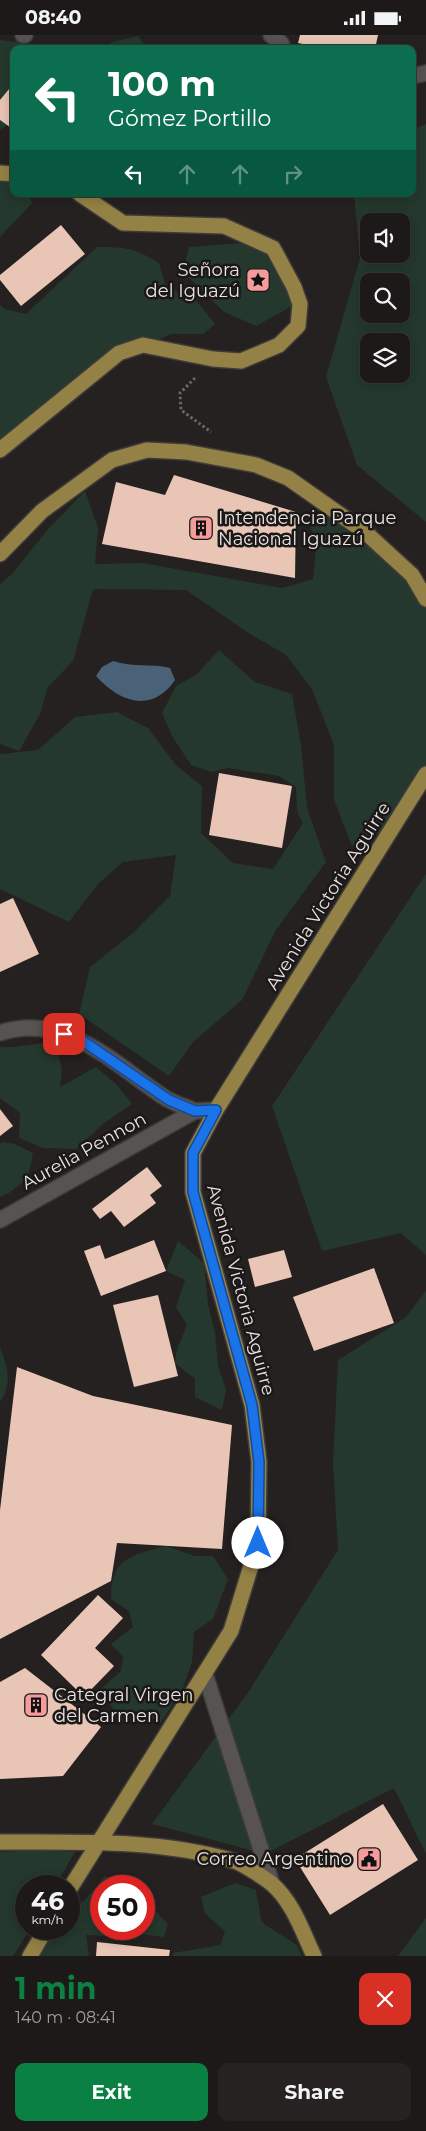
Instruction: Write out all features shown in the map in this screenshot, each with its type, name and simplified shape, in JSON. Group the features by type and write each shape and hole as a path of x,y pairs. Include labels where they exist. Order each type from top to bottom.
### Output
{"main road":[{"path":"0,450 119,353 143,345 213,359 241,361 278,345 298,327 300,304 294,287 273,248 224,226 123,223 84,197"},
{"path":"0,554 42,511 112,460 147,450 186,452 256,465 288,478 365,532 412,575 426,599"},
{"name":"Avenida Victoria Aguirre","path":"78,1875 231,1631 258,1543 259,1462 252,1405 193,1192 193,1153 216,1110 426,774"},
{"path":"0,1842 98,1841 169,1847 236,1861 272,1884 286,1899 314,1956"},
{"path":"30,1956 39,1940"}],"street":[{"path":"272,35 282,45"},
{"path":"0,1033 48,1028 80,1039 169,1100 195,1111"},
{"name":"Aurelia Pennon","path":"0,1220 195,1111 216,1110"},
{"path":"205,1673 272,1884"}],"path":[{"path":"213,359 180,393 181,410 218,438"}],"green space":[{"path":"138,36 145,45 109,45 112,42"},
{"path":"0,40 42,45 10,45 10,124 0,130"},
{"path":"426,124 426,522 357,465 326,377 360,258 354,197 416,197 416,128"},
{"path":"0,178 10,180 10,197 29,197 32,203 0,237"},
{"path":"242,243 287,264 292,306 256,326 224,312 183,272 189,247"},
{"path":"97,247 130,249 159,263 166,287 195,299 215,324 203,334 171,334 136,350 0,442 0,305 5,309 26,314"},
{"path":"85,491 98,528 95,564 142,563 282,588 313,579 316,548 309,521 327,507 426,594 426,767 409,819 352,846 334,800 334,745 312,689 286,655 250,634 186,590 93,589 73,661 48,687 40,714 19,751 0,744 0,584 12,574 49,528"},
{"path":"219,650 255,682 292,694 301,745 307,808 326,862 276,930 242,1000 193,1042 169,1076 79,1014 90,967 133,933 170,896 176,855 123,862 98,884 69,922 0,889 0,754 38,750 75,717 117,712 148,728 176,765 202,786 201,833 233,863 273,869 303,823 297,812 296,787 279,776 228,768 211,772 191,765 172,736 162,713 176,686 196,675"},
{"path":"426,874 426,1255 401,1233 322,1251 272,1106"},
{"path":"55,1042 62,1069 60,1087 96,1067 116,1084 132,1104 104,1123 76,1149 43,1148 19,1138 20,1113 0,1098 0,1047"},
{"path":"2,1142 15,1144 33,1153 28,1178 9,1193 0,1197 0,1144"},
{"path":"178,1241 204,1263 208,1304 215,1333 218,1366 226,1390 222,1410 195,1397 195,1379 175,1363 177,1349 187,1325 176,1307 185,1280 166,1271"},
{"path":"426,1291 426,1854 394,1788 265,1854 152,1824 249,1691 338,1550 333,1462 338,1360 405,1318"},
{"path":"0,1347 7,1368 8,1382 0,1402"},
{"path":"166,1546 195,1556 213,1556 228,1579 213,1619 194,1632 192,1662 183,1688 160,1724 145,1714 123,1723 100,1690 121,1671 123,1656 111,1644 133,1627 129,1611 111,1599 112,1585 119,1566 125,1560"},
{"path":"34,1850 75,1852 61,1875 15,1875 15,1940 23,1940 13,1956 0,1956 0,1852"},
{"path":"235,1883 256,1890 261,1919 264,1924 297,1945 302,1956 173,1956 173,1953 220,1945 225,1932 205,1913 201,1897"},
{"path":"90,1894 90,1935 86,1935 89,1956 32,1956 31,1953 47,1940 80,1940 80,1904"},
{"path":"155,1910 168,1924 164,1937 155,1936"},
{"path":"426,1918 426,1956 398,1956"}],"water":[{"path":"113,661 170,668 175,680 166,691 146,701 125,698 105,685 96,676 102,667"}],"building":[{"path":"300,35 378,35 376,45 307,45 298,43"},
{"path":"10,88 10,127 0,120 0,100"},
{"path":"61,225 85,254 21,306 0,280 0,275"},
{"name":"Intendencia Parque Nacional Iguazú","path":"174,475 296,512 295,578 102,544 116,482 165,495"},
{"path":"219,773 292,786 282,848 209,835"},
{"path":"13,898 39,954 0,972 0,904"},
{"path":"0,1109 13,1126 0,1136"},
{"path":"147,1167 162,1186 150,1195 156,1203 124,1227 111,1211 100,1219 92,1209"},
{"path":"154,1240 166,1271 101,1296 84,1251 100,1245 105,1259"},
{"path":"284,1250 292,1277 255,1287 248,1259"},
{"path":"374,1268 394,1323 314,1351 293,1297"},
{"path":"158,1295 178,1376 134,1387 113,1305"},
{"path":"17,1367 93,1396 232,1425 222,1549 117,1543 111,1581 0,1639 0,1510"},
{"path":"98,1595 123,1618 95,1648 114,1666 84,1697 41,1655"},
{"name":"Categral Virgen del Carmen","path":"25,1668 101,1727 63,1776 0,1779 0,1682"},
{"name":"Correo Argentino","path":"383,1804 418,1860 330,1915 295,1859"},
{"path":"97,1942 170,1950 169,1956 96,1956"}],"place":[{"name":"Señora del Iguazú","path":"258,280"},
{"name":"Intendencia Parque Nacional Iguazú","path":"201,528"},
{"name":"Categral Virgen del Carmen","path":"36,1705"},
{"name":"Correo Argentino","path":"369,1859"}],"route":[{"path":"64,1034 80,1039 169,1100 195,1111 216,1110 193,1153 193,1192 252,1405 259,1462 258,1543"}]}
